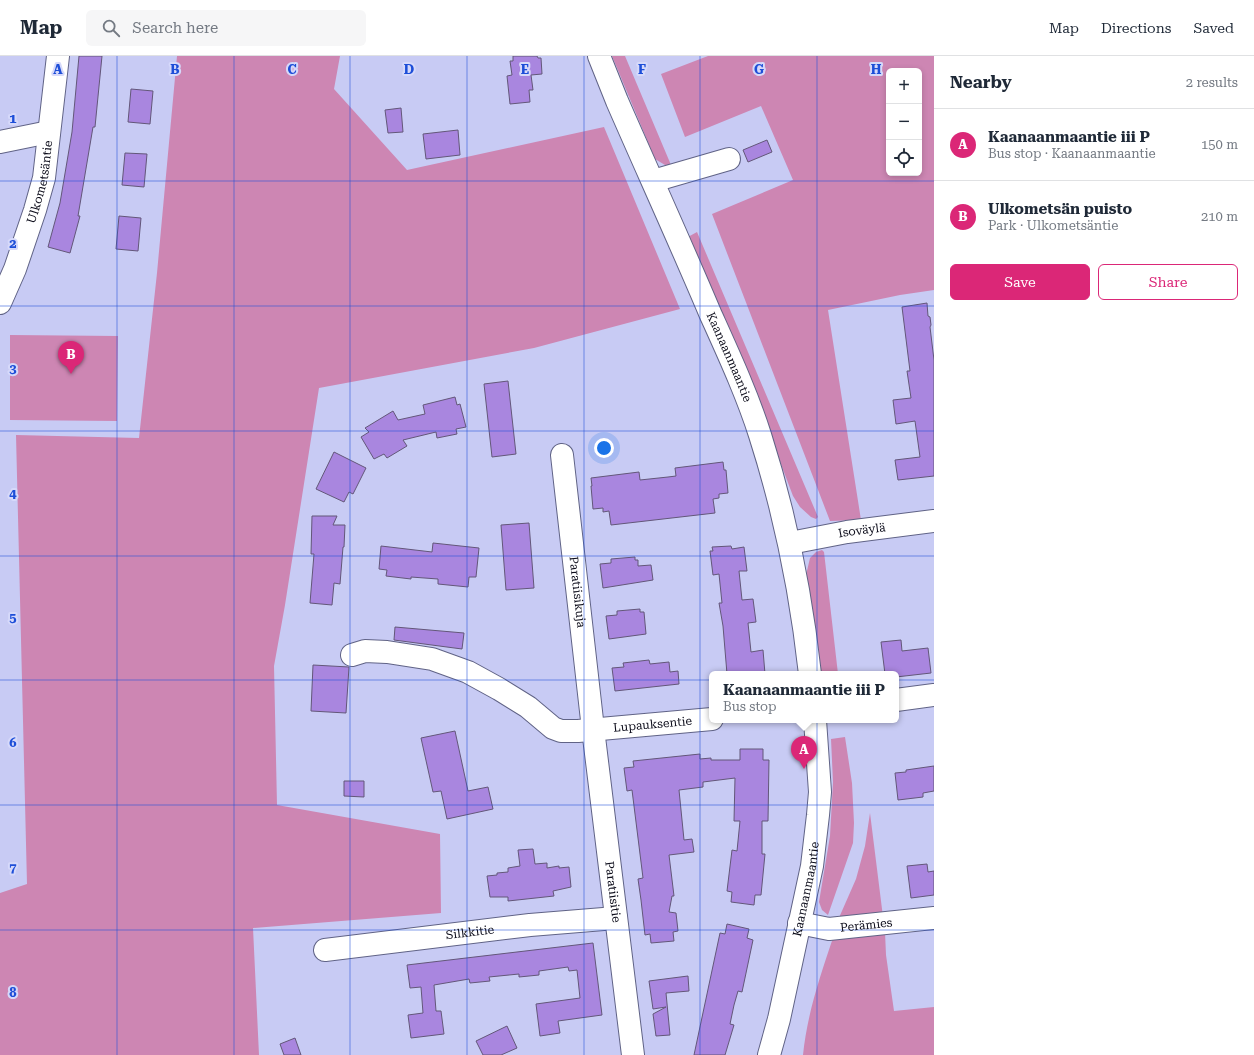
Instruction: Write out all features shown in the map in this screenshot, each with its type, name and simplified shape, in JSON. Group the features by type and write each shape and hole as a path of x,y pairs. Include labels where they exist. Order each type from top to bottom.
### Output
{"street":[{"name":"Ulkometsäntie","path":"0,303 15,269 44,178 58,56"},
{"name":"Kaanaanmaantie","path":"599,56 760,433 790,543 806,631 810,671"},
{"path":"0,142 49,132"},
{"path":"653,181 729,159"},
{"name":"Paratiisikuja","path":"562,455 593,729"},
{"name":"Isoväylä","path":"790,543 847,532 934,521"},
{"name":"Lupauksentie","path":"352,655 365,651 387,652 432,659 468,672 528,707 553,728 562,731 578,731 709,719"},
{"path":"899,700 934,695"},
{"name":"Kaanaanmaantie","path":"769,1055 779,1019 812,866 818,815 819,776 816,723"},
{"name":"Paratiisitie","path":"593,729 633,1055"},
{"name":"Silkkitie","path":"325,950 530,925 616,918"},
{"name":"Perämies","path":"799,923 829,929 934,918"}],"shaded area":[{"path":"177,56 340,56 334,89 407,170 604,127 680,309 534,348 319,388 274,666 277,805 440,834 441,913 253,928 259,1055 0,1055 0,893 27,884 16,435 139,438 157,273"},
{"path":"612,56 625,56 671,165 665,165 655,159"},
{"path":"708,56 934,56 934,290 900,295 828,310 861,520 830,521 712,214 793,180 761,106 685,137 661,74"},
{"path":"697,232 818,517 816,519 811,517 800,507 793,496 770,435 686,238"},
{"path":"10,335 118,336 117,421 10,420"},
{"path":"822,550 824,552 838,671 820,671 806,575 810,558 816,552"},
{"path":"845,737 852,783 854,823 853,843 828,915 822,910 819,902 830,836 833,782 831,739"},
{"path":"870,813 883,917 838,920 856,879 865,846"},
{"path":"885,932 886,955 894,1011 934,1007 934,1055 803,1055 811,1010 833,938"}],"building":[{"path":"79,56 102,56 95,127 93,127 78,216 80,216 70,253 48,247 60,203 72,132"},
{"path":"513,56 537,56 538,58 541,58 542,74 531,75 533,90 529,90 530,102 510,104 507,76 512,75 510,61 513,61"},
{"path":"131,89 153,91 150,124 128,122"},
{"path":"401,108 403,132 388,133 385,110"},
{"path":"458,130 460,155 426,159 423,134"},
{"path":"767,140 772,152 748,162 743,150"},
{"path":"125,153 147,154 144,187 122,185"},
{"path":"119,216 141,218 138,251 116,249"},
{"path":"927,303 928,316 930,317 931,325 934,360 934,476 898,480 895,460 920,457 915,421 896,424 893,400 911,398 907,371 910,371 902,307"},
{"path":"508,381 516,454 492,457 484,384"},
{"path":"455,397 457,405 460,404 466,427 456,429 457,434 437,438 436,432 403,440 407,446 387,458 384,454 374,459 361,437 369,432 365,428 393,411 398,420 425,414 423,405"},
{"path":"334,452 366,468 353,494 349,492 344,502 316,489"},
{"path":"723,462 724,470 726,470 728,493 719,494 719,498 713,499 715,513 611,525 609,511 603,512 603,508 593,509 591,478 639,472 640,480 668,477 676,476 675,468"},
{"path":"312,516 337,516 333,525 345,525 340,584 334,583 332,605 310,603 314,554 311,554"},
{"path":"529,523 534,588 506,590 501,525"},
{"path":"433,543 479,548 476,577 469,577 468,587 438,584 438,579 411,577 411,579 386,576 387,570 379,569 381,546 432,552"},
{"path":"731,546 732,549 744,547 747,571 739,571 742,600 753,599 756,622 748,623 751,652 763,650 765,671 727,671 723,626 719,603 722,603 719,574 713,575 710,551 713,551 712,547"},
{"path":"635,557 635,560 638,560 638,566 651,565 653,580 603,588 600,564 611,563 611,559"},
{"path":"640,609 640,612 644,612 646,634 609,639 606,616 617,615 617,611"},
{"path":"395,627 464,633 462,649 394,640"},
{"path":"901,640 902,651 928,648 931,673 899,677 899,671 885,671 881,642"},
{"path":"649,660 650,664 669,662 670,672 678,671 679,684 615,691 612,668 624,667 623,663"},
{"path":"313,665 349,667 346,713 311,711"},
{"path":"455,731 468,791 488,787 493,809 447,819 441,791 433,792 421,738"},
{"path":"740,749 763,749 763,760 769,760 768,821 762,821 762,854 765,854 761,895 755,895 754,905 731,902 732,892 727,891 732,850 737,851 740,821 734,821 735,778 703,782 703,787 679,790 684,840 692,839 694,852 669,855 674,896 672,896 669,912 676,913 678,931 673,932 674,941 651,943 650,934 645,935 638,879 643,878 632,790 627,791 624,768 634,767 633,761 700,754 700,759 711,758 711,760 740,760"},
{"path":"934,766 934,791 923,793 923,797 898,800 895,773"},
{"path":"344,781 364,781 364,797 344,796"},
{"path":"533,849 535,864 547,863 547,868 559,866 559,868 569,867 571,887 553,891 554,896 508,901 508,897 490,897 487,876 508,872 508,868 520,866 518,850"},
{"path":"927,864 928,872 934,871 934,895 911,898 907,866"},
{"path":"727,924 749,929 747,938 753,940 742,992 738,991 734,1005 730,1024 734,1025 725,1055 694,1055 720,933 725,934"},
{"path":"593,943 602,1015 558,1021 560,1033 540,1036 536,1004 580,998 577,970 569,971 568,967 539,971 539,975 519,977 519,974 489,977 490,981 470,983 469,979 434,985 436,1011 441,1011 444,1034 411,1038 408,1015 423,1013 421,987 410,988 407,965"},
{"path":"688,976 689,991 666,993 670,1035 656,1036 653,1014 666,1007 653,1009 649,981"},
{"path":"507,1026 517,1048 501,1055 483,1055 476,1041"},
{"path":"295,1038 301,1055 284,1055 280,1044"}],"place":[{"name":"Ulkometsän puisto","path":"71,374"},
{"name":"Kaanaanmaantie iii P","path":"804,769"}]}
